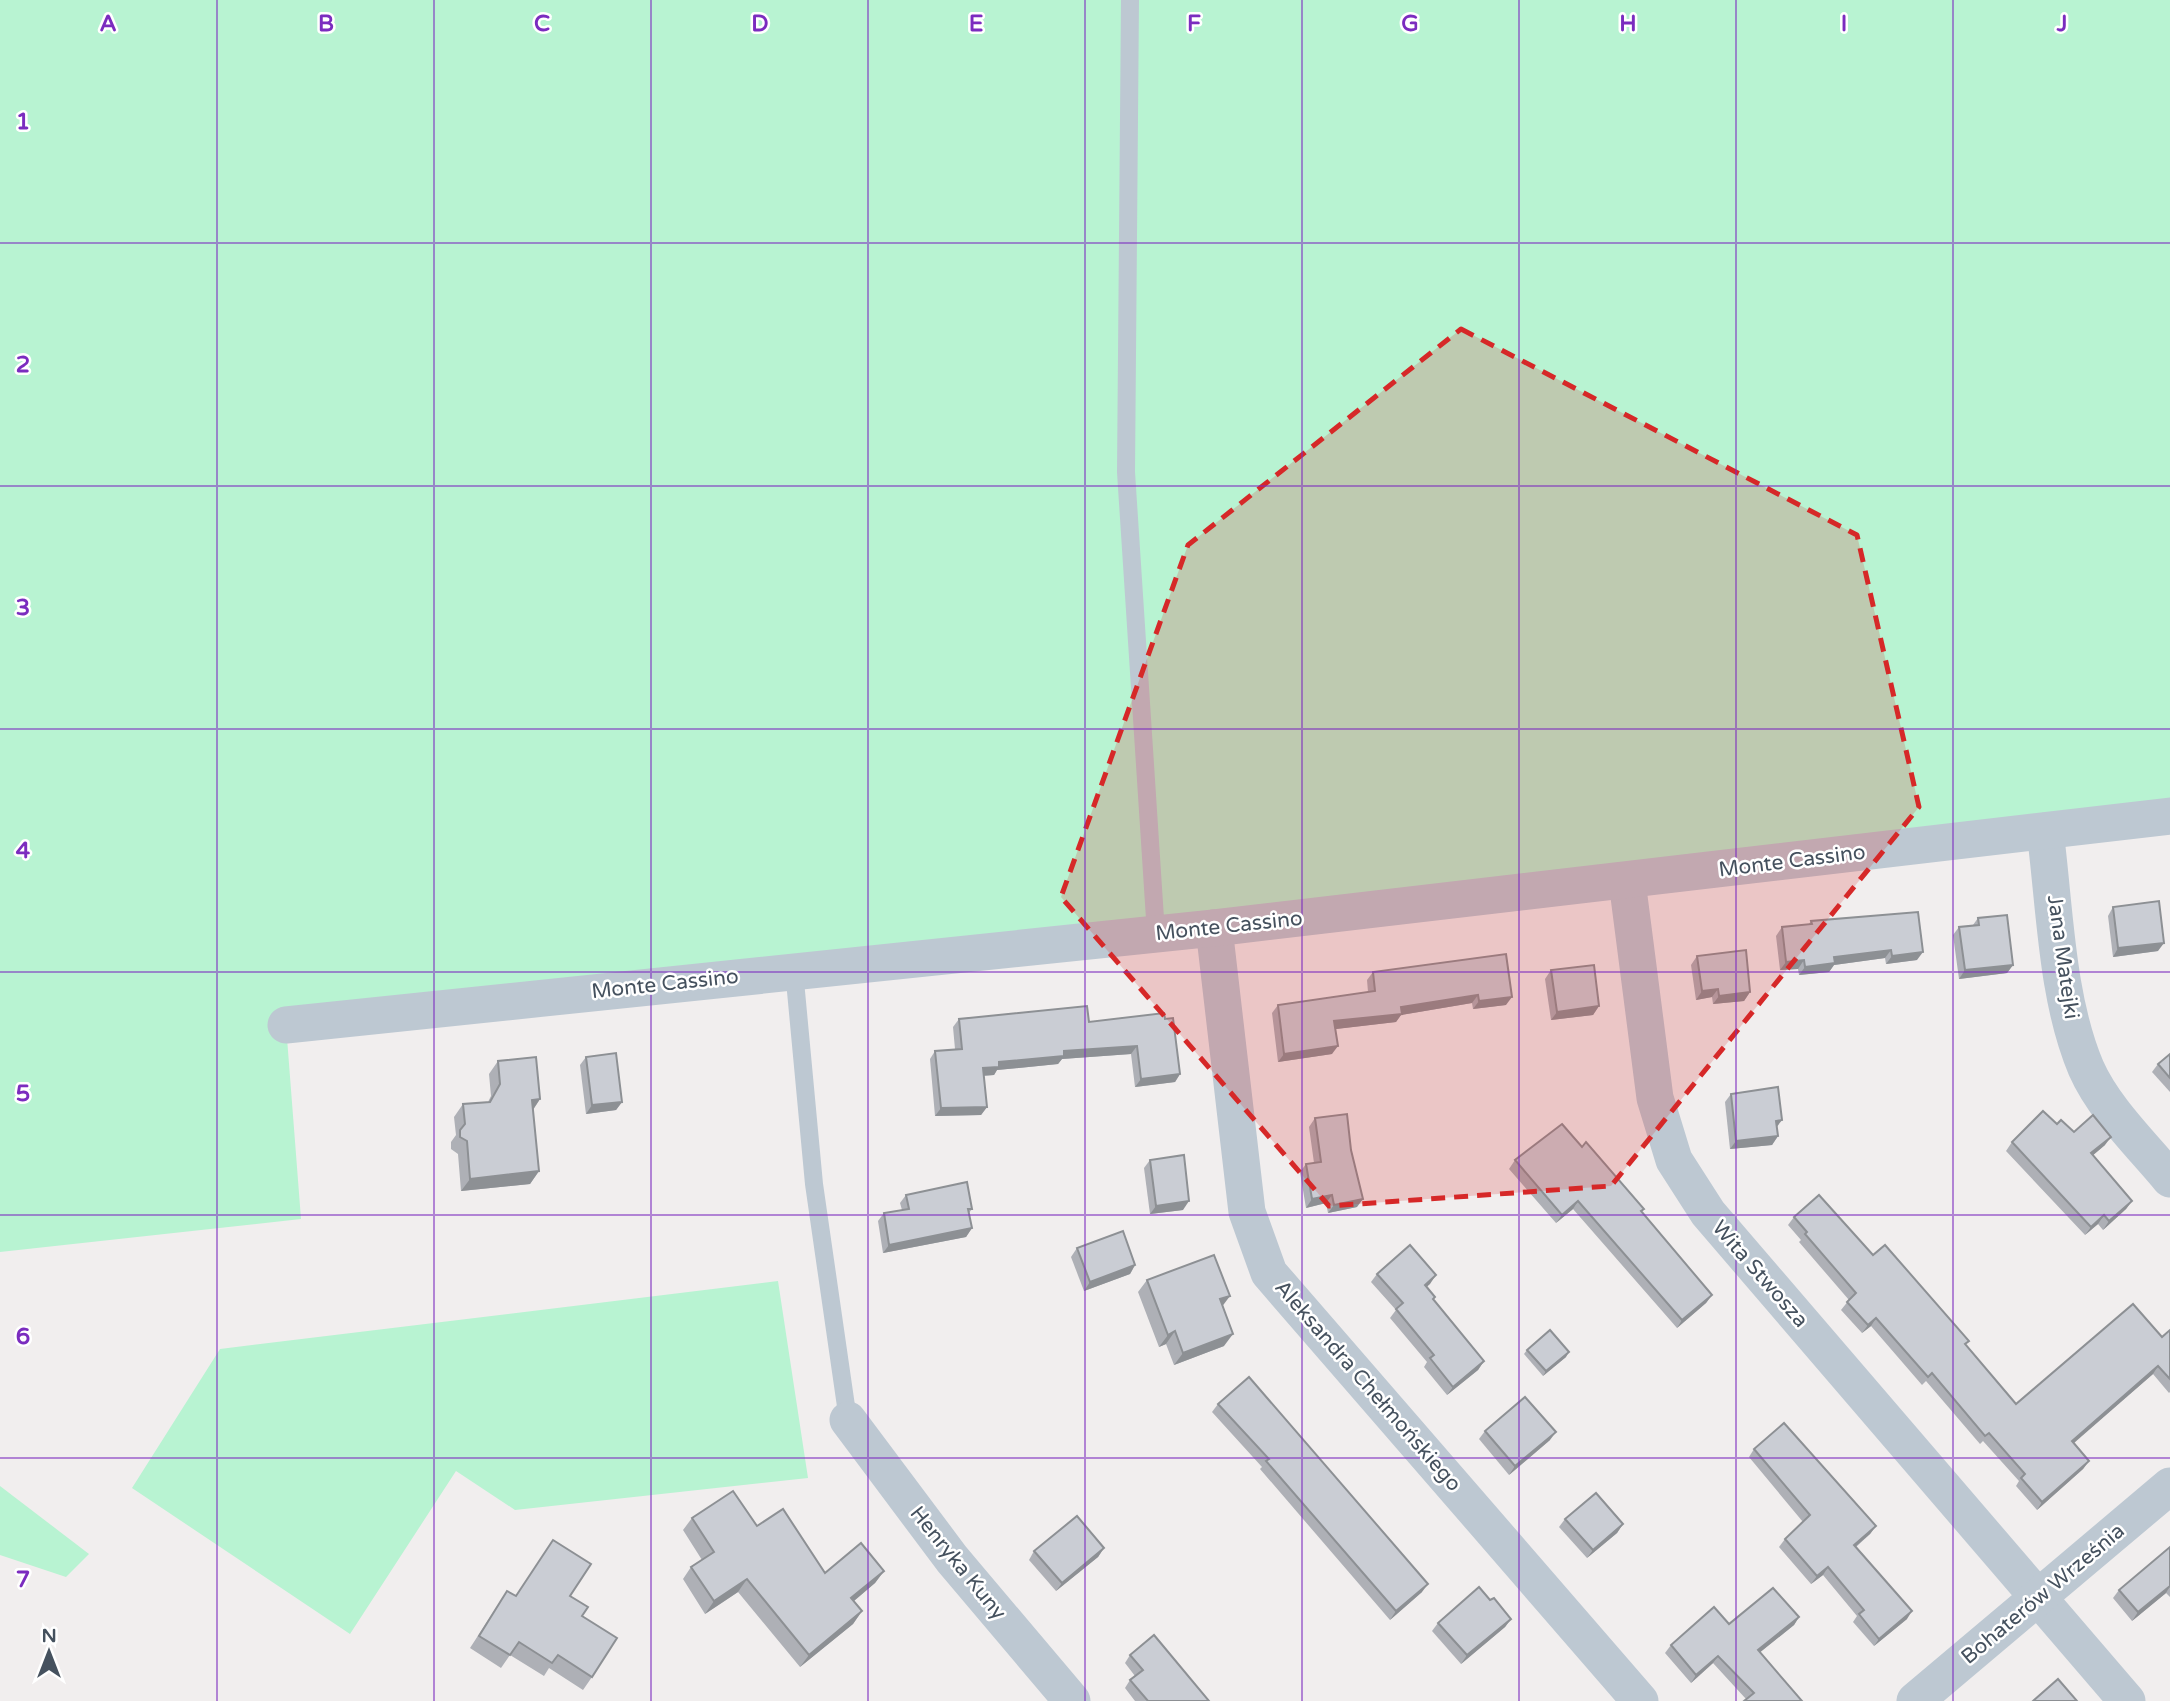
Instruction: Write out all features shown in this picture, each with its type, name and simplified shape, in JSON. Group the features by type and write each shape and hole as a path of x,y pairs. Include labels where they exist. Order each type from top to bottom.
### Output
{"street":[{"name":"Monte Cassino","path":"286,1025 1214,928 2170,816"},
{"name":"Jana Matejki","path":"2045,831 2067,1009 2087,1069 2119,1118 2170,1179"},
{"name":"Wita Stwosza","path":"1628,881 1656,1098 1674,1160 1708,1213 2127,1701"},
{"name":"Aleksandra Chełmońskiego","path":"1214,928 1247,1212 1269,1273 1640,1701"},
{"name":"Henryka Kuny","path":"848,1420 952,1559 1072,1701"},
{"name":"Bohaterów Września","path":"1915,1701 2170,1486"}],"lane":[{"path":"1130,0 1126,472 1156,934"},
{"path":"793,970 814,1184 848,1420"}],"highlighted area":[{"path":"1461,329 1857,535 1919,807 1611,1186 1329,1206 1061,897 1188,545"}],"green space":[{"path":"0,0 2170,0 2170,816 286,1025 301,1219 0,1252"},
{"path":"778,1281 808,1478 515,1510 456,1471 350,1634 132,1488 220,1349"},
{"path":"0,1486 89,1554 66,1577 0,1555"}],"building":[{"path":"2159,901 2164,943 2118,948 2113,907"},
{"path":"1918,912 1923,952 1892,956 1891,950 1834,957 1835,963 1805,967 1804,960 1786,962 1782,927 1812,924 1811,921"},
{"path":"2007,915 2013,965 1965,970 1959,927 1979,925 1978,918"},
{"path":"1746,950 1750,992 1719,996 1718,989 1702,991 1697,956"},
{"path":"1506,954 1512,997 1479,1001 1478,995 1401,1007 1402,1014 1334,1021 1338,1046 1284,1054 1278,1005 1375,991 1373,972"},
{"path":"1594,965 1599,1006 1557,1012 1551,970"},
{"path":"1087,1006 1089,1022 1164,1013 1165,1019 1173,1018 1180,1074 1141,1079 1137,1046 1064,1051 1064,1056 999,1062 999,1067 983,1068 987,1107 941,1108 935,1051 962,1049 959,1019"},
{"path":"616,1053 622,1102 592,1105 586,1057"},
{"path":"2170,1054 2170,1078 2158,1064"},
{"path":"536,1057 540,1099 532,1100 539,1171 470,1179 467,1141 460,1137 460,1130 465,1124 463,1104 490,1102 500,1084 498,1061"},
{"path":"1778,1087 1782,1120 1776,1121 1778,1136 1736,1141 1731,1094"},
{"path":"2043,1111 2057,1124 2061,1120 2074,1132 2093,1115 2111,1137 2091,1153 2132,1201 2109,1221 2104,1215 2091,1227 2012,1142"},
{"path":"1347,1114 1351,1150 1363,1199 1334,1205 1332,1195 1312,1199 1306,1164 1321,1162 1315,1118"},
{"path":"1562,1124 1582,1147 1586,1142 1644,1209 1641,1211 1712,1295 1682,1320 1578,1201 1562,1215 1515,1160"},
{"path":"1184,1155 1189,1201 1156,1206 1150,1160"},
{"path":"967,1182 972,1228 889,1245 884,1213 909,1209 906,1195"},
{"path":"1819,1195 1873,1255 1885,1245 1969,1341 1965,1344 2016,1404 2133,1304 2162,1337 2170,1330 2170,1379 2158,1366 2072,1441 2089,1461 2042,1502 2021,1478 2025,1474 1989,1433 1985,1436 1932,1373 1928,1377 1876,1318 1868,1325 1847,1302 1856,1293 1805,1234 1807,1232 1794,1217"},
{"path":"1123,1231 1135,1265 1090,1282 1077,1248"},
{"path":"1410,1245 1436,1275 1425,1285 1435,1297 1433,1299 1484,1361 1453,1387 1430,1358 1434,1355 1396,1309 1403,1303 1377,1274"},
{"path":"1214,1255 1230,1296 1220,1299 1233,1334 1183,1353 1175,1331 1168,1335 1147,1280"},
{"path":"1550,1330 1569,1352 1546,1371 1527,1350"},
{"path":"1249,1377 1428,1584 1396,1611 1266,1461 1269,1459 1218,1404"},
{"path":"1525,1397 1556,1432 1515,1466 1485,1431"},
{"path":"1784,1423 1876,1526 1854,1545 1912,1611 1879,1639 1859,1614 1864,1610 1828,1567 1817,1576 1785,1539 1810,1515 1754,1449"},
{"path":"733,1491 757,1526 783,1509 825,1573 861,1543 884,1571 851,1598 862,1611 809,1655 747,1579 714,1601 691,1567 714,1552 692,1518"},
{"path":"1596,1493 1623,1524 1593,1550 1565,1519"},
{"path":"1077,1516 1104,1548 1062,1583 1034,1551"},
{"path":"553,1540 591,1564 570,1596 588,1607 582,1616 617,1638 592,1677 558,1655 552,1663 519,1642 510,1655 479,1636 507,1591 516,1596"},
{"path":"2170,1547 2170,1586 2138,1612 2119,1590"},
{"path":"1479,1587 1490,1600 1494,1598 1511,1619 1467,1655 1438,1623"},
{"path":"1773,1588 1799,1617 1758,1650 1802,1701 1744,1701 1754,1693 1718,1656 1696,1675 1671,1645 1714,1607 1729,1624"},
{"path":"1154,1635 1209,1701 1148,1701 1130,1680 1143,1670 1130,1655"},
{"path":"2058,1679 2077,1701 2033,1701"}]}
